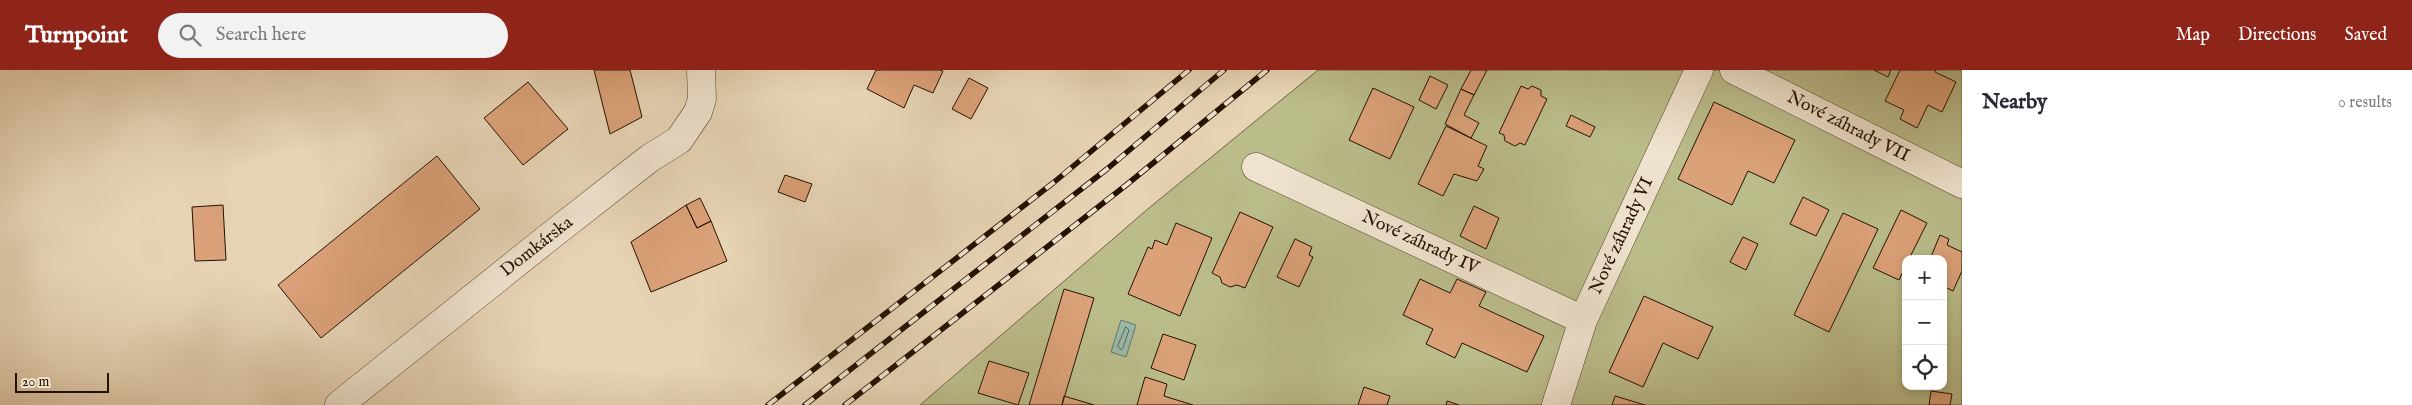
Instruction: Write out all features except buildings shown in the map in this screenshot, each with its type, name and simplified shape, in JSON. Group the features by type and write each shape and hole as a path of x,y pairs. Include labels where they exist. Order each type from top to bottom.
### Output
{"street":[{"name":"Domkárska","path":"339,405 650,158 679,140 698,112 702,99 703,83 701,70"},
{"name":"Nové záhrady VI","path":"1556,405 1583,320 1699,70"},
{"name":"Nové záhrady VII","path":"1734,70 1962,184"},
{"name":"Nové záhrady IV","path":"1256,167 1583,320"}],"green space":[{"path":"1318,70 1962,70 1962,405 920,405 1149,208"}],"water":[{"path":"1121,320 1136,325 1126,357 1111,352"}],"railway":[{"path":"768,405 1053,183 1189,70"},
{"path":"805,405 1107,169 1224,70"},
{"path":"845,405 1125,186 1267,70"}]}
